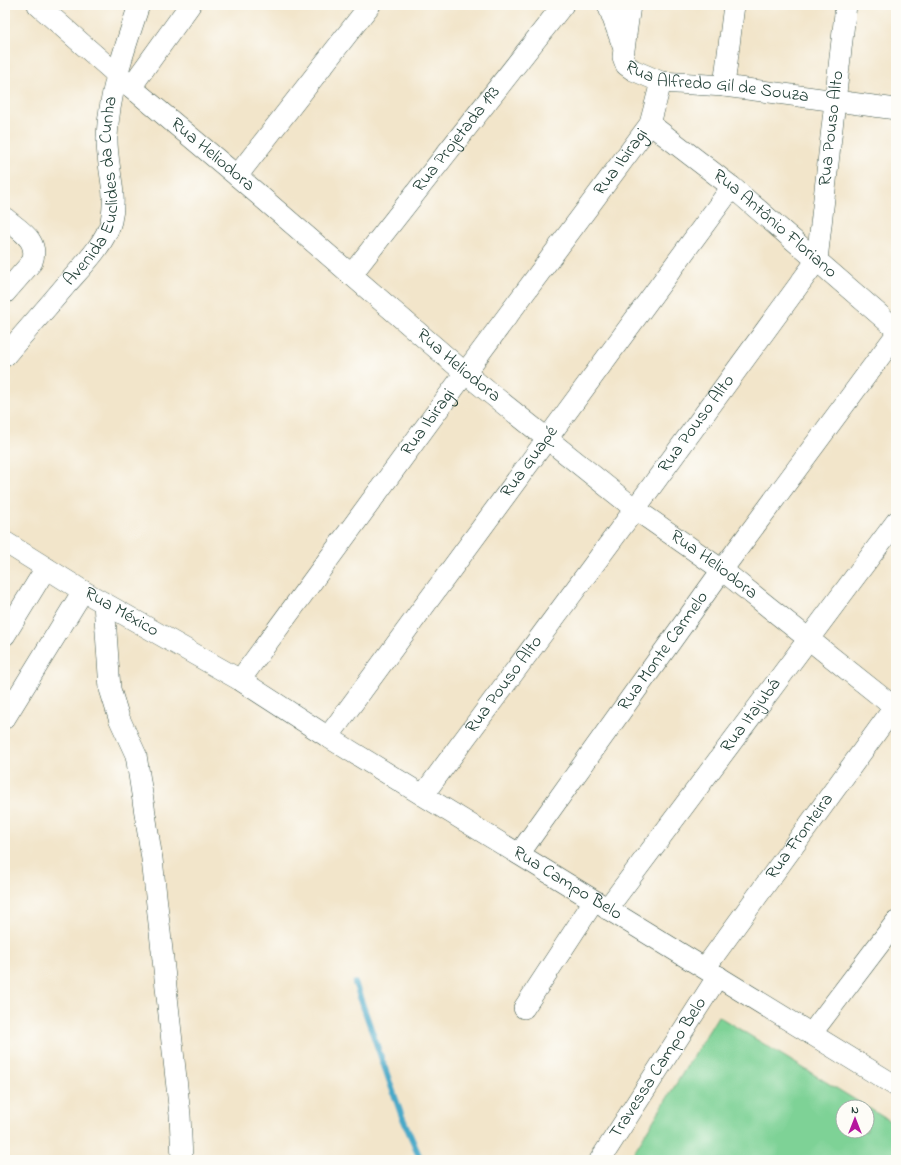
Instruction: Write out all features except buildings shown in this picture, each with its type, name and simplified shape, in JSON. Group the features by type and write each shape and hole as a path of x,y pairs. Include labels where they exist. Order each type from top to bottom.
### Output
{"street":[{"name":"Rua Heliodora","path":"38,5 124,81 237,176 465,373 635,509 722,570 895,706"},
{"name":"Avenida Euclides da Cunha","path":"5,356 100,245 111,222 114,198 107,138 110,111 124,81 139,5"},
{"path":"124,81 190,5"},
{"path":"237,176 370,5"},
{"name":"Rua Projetada 193","path":"351,275 563,5"},
{"path":"608,5 624,50"},
{"path":"624,50 630,5"},
{"path":"724,86 734,5"},
{"name":"Rua Pouso Alto","path":"423,795 817,260 846,5"},
{"name":"Rua Alfredo Gil de Souza","path":"624,50 626,65 633,70 661,82 724,86 896,109"},
{"name":"Rua Ibiragi","path":"240,680 650,124 661,82"},
{"name":"Rua Antônio Floriano","path":"650,124 732,188 896,329"},
{"name":"Rua Guapé","path":"328,737 732,188"},
{"path":"5,218 32,241 34,249 34,257 32,262 5,293"},
{"name":"Rua Monte Carmelo","path":"519,854 722,570 896,335"},
{"name":"Rua Itajubá","path":"524,1008 601,905 808,639 896,522"},
{"name":"Rua México","path":"5,542 83,591 240,680"},
{"path":"5,635 46,568"},
{"path":"5,718 83,591"},
{"path":"104,603 110,690 119,718 136,755 151,852 180,1115 182,1160"},
{"name":"Rua Campo Belo","path":"240,680 328,737 896,1086"},
{"name":"Rua Fronteira","path":"711,972 895,706"},
{"path":"811,1034 896,922"},
{"name":"Travessa Campo Belo","path":"600,1160 711,972"}],"green space":[{"path":"718,1016 854,1099 835,1099 835,1139 875,1139 875,1112 896,1125 896,1160 629,1160"}],"waterway":[{"path":"355,983 401,1114 421,1160"}]}
